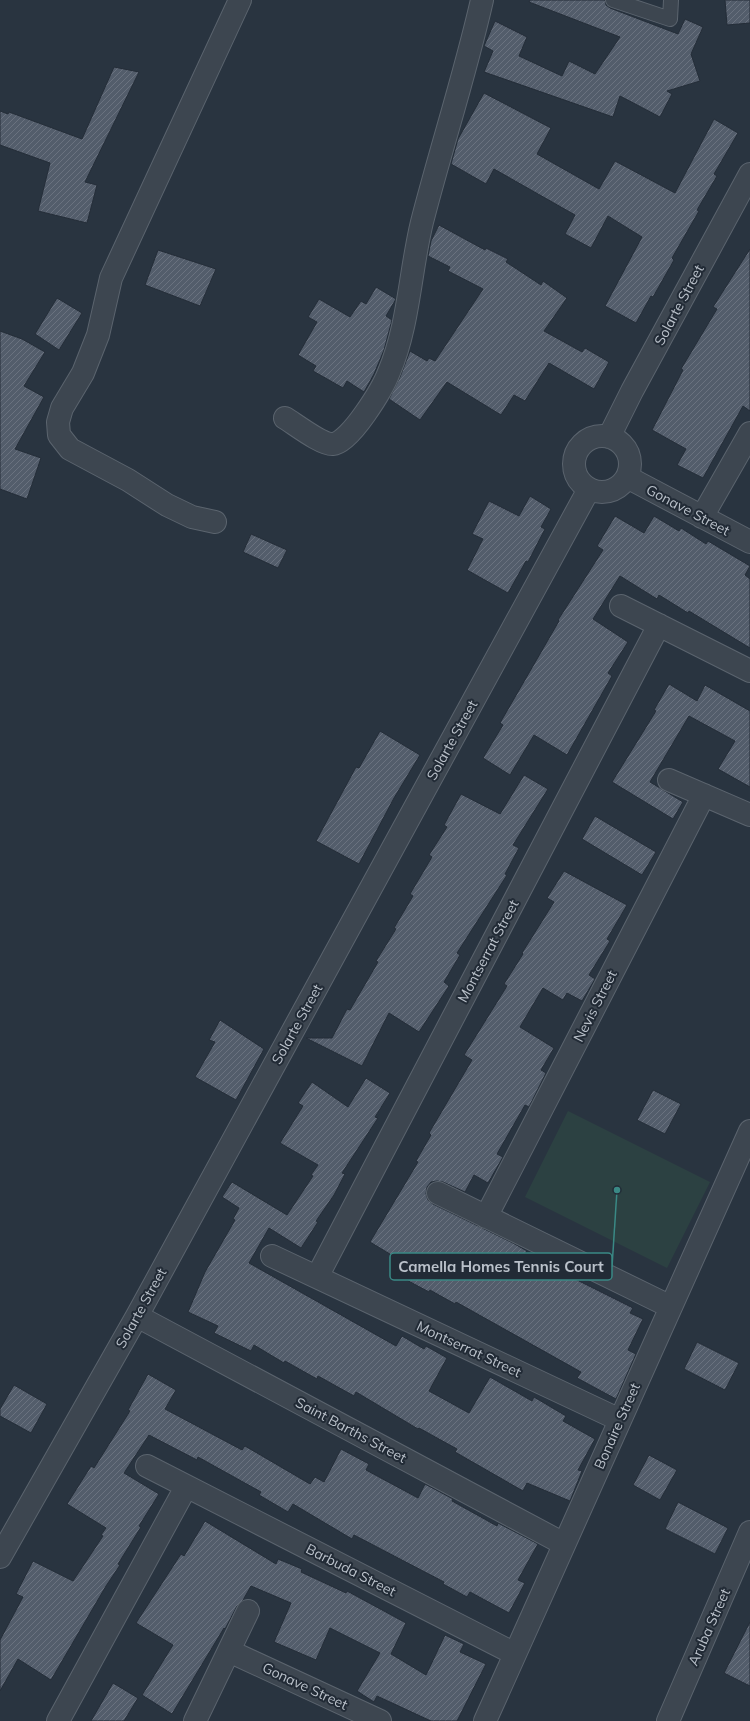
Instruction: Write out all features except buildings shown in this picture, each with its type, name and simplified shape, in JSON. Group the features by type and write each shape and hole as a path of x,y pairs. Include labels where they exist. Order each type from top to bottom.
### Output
{"street":[{"path":"215,522 192,517 167,505 128,480 70,449 59,434 58,422 66,401 83,373 98,335 111,278 240,0"},
{"path":"285,418 322,441 332,444 342,440 367,412 389,373 401,333 422,223 472,42 482,0"},
{"name":"Solarte Street","path":"609,437 632,391 750,174"},
{"path":"702,517 750,433"},
{"path":"595,437 609,437 620,442 628,453 630,467 627,477 616,488 608,492 598,492 589,489 576,475 574,466 576,456 580,448 586,441 595,437"},
{"name":"Gonave Street","path":"627,477 750,542"},
{"name":"Solarte Street","path":"0,1557 137,1316 589,489"},
{"path":"621,606 750,672"},
{"name":"Montserrat Street","path":"317,1277 660,625"},
{"path":"669,780 750,815"},
{"name":"Nevis Street","path":"486,1217 704,795"},
{"name":"Bonaire Street","path":"485,1721 750,1131"},
{"path":"438,1194 671,1307"},
{"name":"Montserrat Street","path":"272,1256 620,1420"},
{"name":"Saint Barths Street","path":"137,1316 564,1544"},
{"name":"Barbuda Street","path":"147,1466 515,1654"},
{"path":"58,1721 186,1487"},
{"name":"Aruba Street","path":"668,1721 750,1532"},
{"path":"195,1721 248,1611"},
{"name":"Gonave Street","path":"228,1651 380,1721"}],"lane":[{"path":"613,0 670,19 671,0"}],"green space":[{"path":"568,1111 710,1182 667,1268 525,1197"}],"place":[{"name":"Camella Homes Tennis Court","path":"617,1190"}]}
